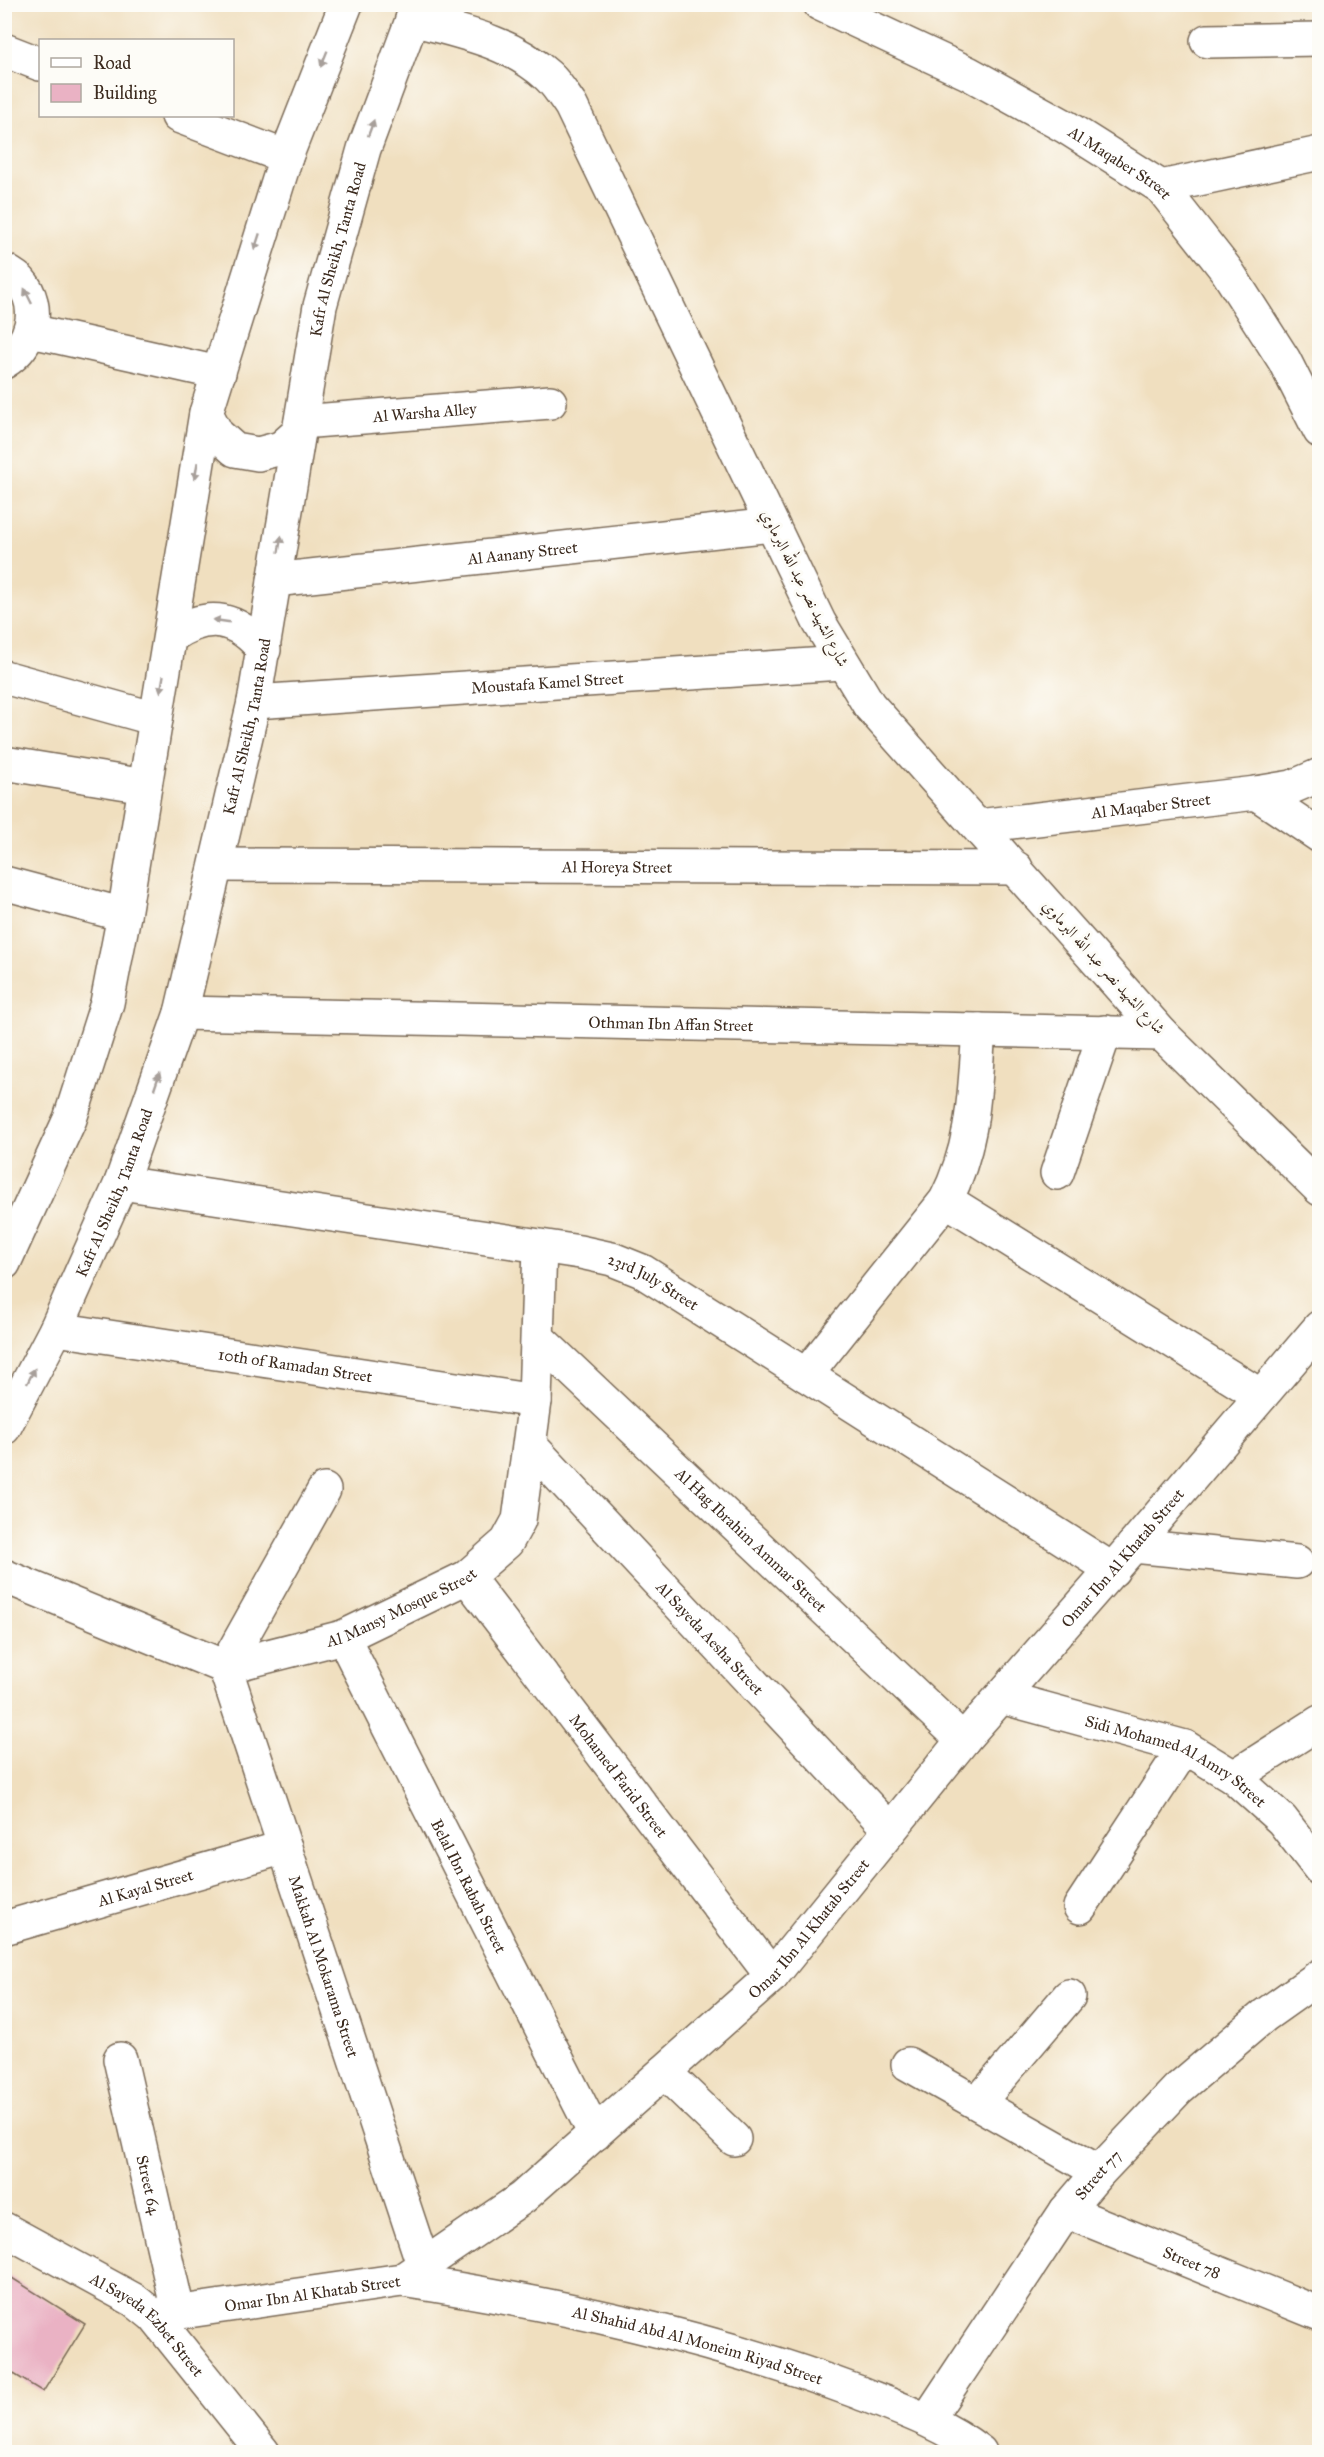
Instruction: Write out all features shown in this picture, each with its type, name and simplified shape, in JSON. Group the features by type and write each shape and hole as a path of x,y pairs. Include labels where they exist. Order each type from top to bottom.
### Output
{"street":[{"path":"4,1263 70,1119 107,1003 171,636 206,413 286,157 346,4"},
{"name":"Al Maqaber Street","path":"820,4 968,73 1066,128 1161,187 1227,271 1284,360 1320,431"},
{"name":"Kafr Al Sheikh, Tanta Road","path":"4,1428 56,1329 122,1183 181,1013 218,865 254,702 320,306 364,149 415,12"},
{"name":"شارع الشهيد نصر عبد الله البرماوي","path":"415,12 491,40 523,56 550,78 571,106 772,525 841,663 869,705 1162,1034 1320,1189"},
{"path":"1207,41 1320,39"},
{"path":"4,50 39,64"},
{"path":"181,117 286,157"},
{"path":"1161,187 1320,153"},
{"path":"4,270 20,281 32,304 32,331 18,354 4,362"},
{"path":"32,331 219,373"},
{"name":"Al Warsha Alley","path":"300,427 550,402"},
{"path":"206,413 216,434 235,450 258,454 281,448 300,427"},
{"name":"Al Aanany Street","path":"274,580 772,525"},
{"path":"171,636 189,624 210,620 231,622 250,633 264,650"},
{"name":"Moustafa Kamel Street","path":"254,702 841,663"},
{"path":"4,677 156,719"},
{"path":"4,763 145,786"},
{"name":"Al Maqaber Street","path":"978,826 1256,793 1292,787 1320,775"},
{"path":"1256,793 1320,836"},
{"name":"Al Horeya Street","path":"218,865 1016,868"},
{"path":"4,883 124,915"},
{"name":"Othman Ibn Affan Street","path":"181,1013 1162,1034"},
{"path":"807,1375 946,1200 959,1174 968,1146 979,1030"},
{"path":"1057,1173 1105,1032"},
{"name":"23rd July Street","path":"122,1183 540,1246 612,1259 642,1271 807,1375 1123,1558"},
{"path":"946,1200 1262,1396"},
{"name":"Al Mansy Mosque Street","path":"225,1667 343,1637 467,1577 507,1542 514,1532 522,1507 535,1401 539,1339 540,1246"},
{"name":"Omar Ibn Al Khatab Street","path":"166,2313 412,2272 522,2198 772,1976 963,1740 1123,1558 1320,1327"},
{"name":"10th of Ramadan Street","path":"56,1329 535,1401"},
{"name":"Al Hag Ibrahim Ammar Street","path":"539,1339 963,1740"},
{"name":"Al Sayeda Aesha Street","path":"530,1445 890,1830"},
{"path":"4,1576 225,1667 324,1490"},
{"path":"1123,1558 1297,1562"},
{"name":"Mohamed Farid Street","path":"467,1577 772,1976"},
{"name":"Belal Ibn Rabah Street","path":"343,1637 595,2134"},
{"name":"Makkah Al Mokarama Street","path":"225,1667 285,1847 412,2272"},
{"name":"Sidi Mohamed Al Amry Street","path":"1001,1697 1185,1747 1234,1777 1282,1820 1320,1869"},
{"path":"1234,1777 1320,1722"},
{"path":"1080,1907 1185,1747"},
{"name":"Al Kayal Street","path":"4,1928 285,1847"},
{"name":"Street 77","path":"928,2419 1066,2211 1099,2172 1178,2090 1265,2015 1320,1976"},
{"path":"978,2103 1069,1996"},
{"name":"Street 64","path":"120,2059 166,2313"},
{"path":"908,2064 1099,2172"},
{"path":"664,2072 734,2139"},
{"name":"Street 78","path":"1066,2211 1320,2314"},
{"name":"Al Sayeda Ezbet Street","path":"4,2229 119,2292 166,2313 263,2452"},
{"name":"Al Shahid Abd Al Moneim Riyad Street","path":"412,2272 722,2346 825,2380 928,2419 976,2451"}],"building":[{"path":"4,2273 85,2324 43,2392 4,2368"}]}
